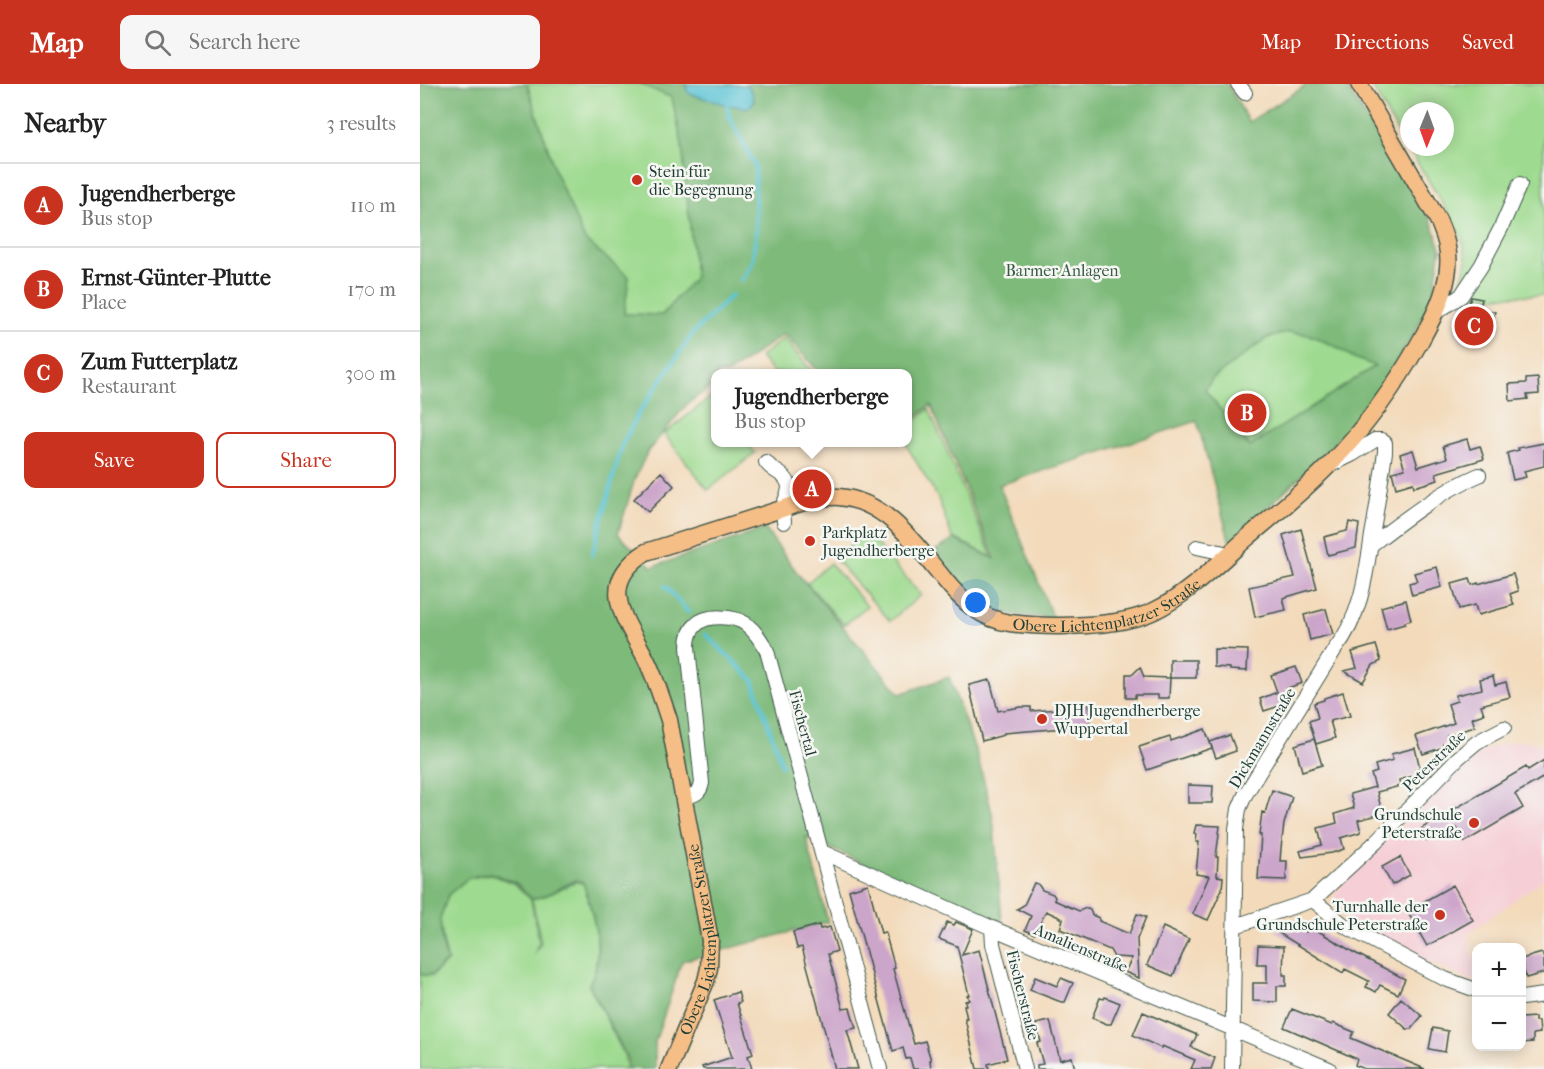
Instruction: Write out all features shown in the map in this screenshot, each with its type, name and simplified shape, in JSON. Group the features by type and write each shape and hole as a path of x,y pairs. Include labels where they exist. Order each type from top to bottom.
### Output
{"main road":[{"name":"Obere Lichtenplatzer Straße","path":"669,1069 706,981 710,940 669,720 657,685 621,611 618,588 623,574 634,560 646,552 784,515 824,497 837,497 854,499 883,513 912,540 956,593 977,612 991,619 1035,625 1083,625 1114,622 1136,618 1171,601 1229,554 1329,466 1393,387 1416,350 1445,289 1449,251 1438,220 1359,84"}],"street":[{"path":"1436,312 1461,296 1501,228 1520,184"},
{"name":"Dickmannstraße","path":"1232,1069 1236,829 1239,809 1259,772 1335,649 1345,637 1354,618 1365,581 1385,443 1375,440 1329,466"},
{"path":"766,462 771,469 788,480 789,495 784,515"},
{"path":"1371,545 1414,512 1455,486 1479,475"},
{"path":"1197,547 1229,554"},
{"name":"Fischertal","path":"684,797 697,794 701,790 702,783 688,638 695,625 702,620 723,617 733,619 744,623 760,637 767,651 880,1069"},
{"name":"Peterstraße","path":"1234,926 1314,900 1376,842 1458,758 1477,742 1504,728"},
{"name":"Amalienstraße","path":"822,852 992,928 1329,1069"},
{"path":"1314,900 1345,926 1445,979 1472,989"},
{"name":"Fischerstraße","path":"992,928 993,944 1025,1069"},
{"path":"1526,997 1544,995"}],"shaded area":[{"name":"Grundschule Peterstraße","path":"1528,740 1544,747 1544,879 1467,934 1472,952 1472,980 1398,946 1338,911 1335,895 1338,889 1459,767 1473,756 1497,745"}],"green space":[{"name":"Barmer Anlagen","path":"420,84 527,84 556,174 585,240 629,277 624,314 662,315 695,277 682,144 672,98 641,84 691,84 686,86 754,101 750,89 744,84 1227,84 1249,122 1308,84 1344,84 1416,193 1431,220 1441,248 1433,296 1414,334 1376,393 1329,449 1230,543 1197,421 999,485 1053,618 1020,615 995,609 966,589 935,551 954,539 995,559 931,405 912,420 912,369 816,369 784,334 735,369 711,369 711,387 687,404 648,451 635,478 618,534 652,567 765,529 799,575 900,694 949,677 978,758 993,817 1002,920 987,920 806,837 828,922 682,961 655,1042 655,1069 628,1069 627,1057 589,984 594,972 598,946 594,920 583,882 576,880 544,896 532,899 516,883 490,873 468,878 448,895 440,919 442,942 447,961 432,975 420,975","holes":["1290,332 1310,335 1337,347 1354,358 1375,366 1250,447 1205,390 1212,379 1267,338"]},
{"path":"527,84 641,84 672,97 682,144 695,278 662,315 624,314 629,277 585,241 556,174"},
{"path":"1371,84 1544,84 1544,295 1457,297 1467,261 1463,242 1450,215 1413,156 1454,156 1454,102 1400,102 1400,135"},
{"path":"1290,332 1310,335 1337,347 1354,358 1375,366 1250,447 1205,390 1212,379 1267,338"},
{"path":"784,338 810,369 770,369 760,357"},
{"path":"711,397 711,447 750,447 755,453 708,490 664,434"},
{"path":"929,409 992,557 952,537 938,498 907,447 912,447 912,423"},
{"path":"866,532 921,595 890,621 835,559"},
{"path":"830,563 867,606 844,625 807,583"},
{"path":"490,874 515,884 531,900 539,942 534,954 541,943 532,899 550,894 575,882 583,883 594,921 597,947 597,960 589,985 625,1057 626,1069 420,1069 420,975 432,976 448,961 440,919 448,895 467,879"}],"water":[{"path":"691,84 747,85 754,101 749,108 727,105 690,94 686,86"}],"building":[{"path":"1471,297 1482,299 1480,309 1495,312 1488,340 1473,337 1472,342 1460,339 1461,334 1456,333 1462,306 1468,307"},
{"path":"1538,378 1539,394 1527,395 1528,399 1510,401 1509,384 1526,383 1526,379"},
{"path":"1467,439 1470,449 1480,446 1484,459 1436,473 1438,480 1414,487 1413,483 1396,488 1392,472 1405,469 1400,454 1413,450 1418,467 1447,458 1443,446"},
{"path":"1544,443 1544,466 1524,471 1526,477 1513,480 1507,453 1519,450 1518,448"},
{"path":"661,472 674,486 648,512 634,499"},
{"path":"1349,522 1359,524 1356,548 1328,555 1324,537 1347,531"},
{"path":"1301,529 1317,588 1283,598 1286,610 1255,617 1249,587 1295,577 1283,535"},
{"path":"1437,567 1442,587 1412,595 1409,583 1417,581 1414,573"},
{"path":"1513,574 1518,591 1510,594 1514,605 1478,615 1475,605 1459,609 1452,584 1470,579 1472,585"},
{"path":"1406,600 1411,620 1387,629 1381,607"},
{"path":"1326,609 1333,634 1310,640 1304,615"},
{"path":"1376,645 1381,661 1373,665 1363,682 1344,671 1357,668 1352,652"},
{"path":"1214,649 1248,650 1247,671 1214,667"},
{"path":"1170,660 1196,660 1196,678 1170,678"},
{"path":"1140,667 1144,677 1170,678 1169,698 1158,698 1158,695 1135,695 1135,698 1126,698 1126,674 1133,674"},
{"path":"1296,667 1302,683 1285,689 1289,703 1264,711 1260,699 1277,692 1271,675"},
{"path":"1493,676 1495,685 1506,682 1510,697 1481,705 1484,714 1472,718 1475,727 1447,735 1449,742 1443,744 1444,747 1423,754 1416,736 1454,723 1448,704 1457,701 1456,695 1482,689 1480,679"},
{"path":"990,680 998,711 1021,707 1031,707 1031,711 1075,708 1075,703 1089,702 1090,726 1004,733 1004,735 982,741 969,685"},
{"path":"1343,692 1350,716 1330,721 1335,738 1316,744 1309,721 1318,718 1314,703"},
{"path":"1205,729 1212,748 1147,770 1139,747 1170,737 1171,741"},
{"path":"1230,735 1236,751 1216,758 1210,742"},
{"path":"1314,739 1322,765 1302,771 1295,745"},
{"path":"1415,748 1420,768 1415,770 1417,775 1399,780 1400,786 1377,792 1381,808 1376,810 1378,815 1358,820 1361,832 1341,838 1344,849 1302,857 1300,851 1322,845 1318,828 1337,823 1335,814 1354,808 1350,794 1375,787 1371,774 1377,772 1375,765 1393,760 1391,754"},
{"path":"1544,760 1544,777 1515,794 1523,808 1465,842 1457,828 1437,839 1436,837 1427,841 1422,828 1526,767 1528,770"},
{"path":"1188,785 1213,786 1212,803 1188,803"},
{"path":"1272,790 1292,797 1284,824 1280,861 1287,861 1286,880 1258,879 1262,812 1265,813"},
{"path":"1196,825 1220,826 1216,857 1218,857 1217,876 1223,877 1222,889 1208,920 1193,914 1209,876 1196,874 1199,842 1196,842 1197,834 1194,833"},
{"path":"1400,857 1410,875 1392,885 1382,867"},
{"path":"1034,883 1038,884 1042,890 1053,894 1054,900 1079,911 1086,908 1092,915 1099,918 1099,921 1129,934 1137,914 1146,917 1137,939 1139,978 1125,972 1132,958 1114,957 1110,950 1060,929 1063,919 1046,911 1035,934 1025,930 1031,916 1017,909 1024,905"},
{"path":"868,884 881,933 885,932 914,1044 925,1041 931,1060 931,1069 913,1069 910,1058 906,1059 903,1048 893,1051 849,890"},
{"name":"Turnhalle der Grundschule Peterstraße","path":"1453,885 1473,920 1427,946 1407,911"},
{"path":"947,922 954,925 956,922 973,929 962,955 979,950 1007,1059 988,1064 989,1069 977,1069 965,1019 967,1019 964,1005 966,1005 965,1001 969,1000 967,995 969,995 957,946 939,939"},
{"path":"819,925 820,929 830,927 837,951 828,954 843,1009 850,1008 856,1028 847,1030 858,1069 835,1069 802,947 797,948 793,932"},
{"path":"1310,926 1405,979 1398,994 1380,985 1376,992 1366,987 1369,981 1345,969 1343,973 1274,930 1303,930 1306,932"},
{"path":"1163,927 1189,939 1173,976 1147,965"},
{"path":"1258,945 1284,946 1283,975 1286,975 1286,986 1277,986 1277,1002 1253,1001 1253,983 1267,983 1267,964 1257,964"},
{"path":"1542,953 1544,973 1526,978 1526,958"},
{"path":"1035,977 1057,986 1061,978 1073,983 1065,1002 1030,990"},
{"path":"738,992 741,1002 737,1003 753,1054 748,1056 752,1069 703,1069 702,1067 732,1057 714,1000"},
{"path":"1105,997 1120,1003 1111,1024 1092,1018 1100,998"},
{"path":"1401,998 1422,1016 1411,1029 1407,1029 1389,1013"},
{"path":"1292,1009 1354,1032 1351,1038 1425,1069 1365,1069 1355,1065 1357,1059 1284,1027"},
{"path":"1143,1012 1197,1035 1191,1047 1215,1058 1211,1069 1191,1069 1195,1060 1133,1035"},
{"path":"1535,1017 1535,1021 1539,1021 1540,1033 1533,1034 1533,1042 1526,1043 1526,1018"},
{"path":"1050,1021 1060,1060 1072,1057 1075,1069 1037,1069 1037,1065 1043,1064 1037,1043 1041,1042 1036,1024"},
{"path":"1433,1028 1448,1031 1445,1052 1429,1049"}],"waterway":[{"path":"727,105 729,116 755,166 756,235 752,263 741,280"},
{"path":"592,555 622,445 638,414 693,333 732,295"},
{"path":"665,586 688,612"},
{"path":"705,634 753,680 782,765"}],"place":[{"name":"Stein für die Begegnung","path":"637,180"},
{"name":"Zum Futterplatz","path":"1474,326"},
{"name":"Ernst-Günter-Plutte","path":"1247,413"},
{"name":"Jugendherberge","path":"812,489"},
{"name":"Parkplatz Jugendherberge","path":"810,541"},
{"name":"DJH Jugendherberge Wuppertal","path":"1042,719"},
{"name":"Grundschule Peterstraße","path":"1474,823"},
{"name":"Turnhalle der Grundschule Peterstraße","path":"1440,915"}]}
